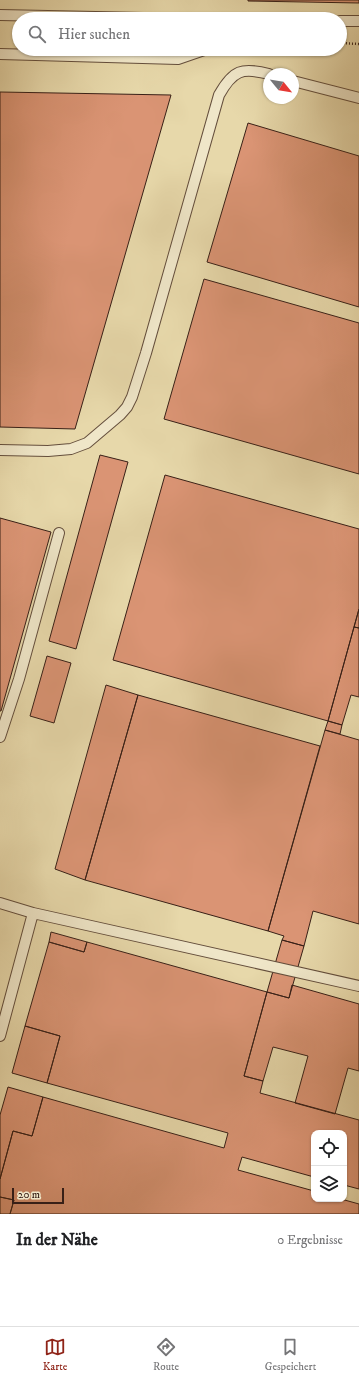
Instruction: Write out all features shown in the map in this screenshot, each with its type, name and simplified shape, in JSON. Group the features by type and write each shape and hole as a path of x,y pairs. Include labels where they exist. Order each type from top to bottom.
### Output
{"lane":[{"path":"0,15 12,15"},
{"path":"347,21 359,21"},
{"path":"0,54 12,54"},
{"path":"71,56 178,59 187,56"},
{"path":"0,450 71,450 87,443 120,415 127,407 132,397 146,353 219,95 225,84 233,76 243,71 263,73"},
{"path":"299,83 359,98"},
{"path":"0,737 19,679 59,533"},
{"path":"0,903 33,913 359,986"},
{"path":"0,1036 33,913"}],"path":[{"path":"347,43 359,44"}],"building":[{"path":"359,0 359,3 248,1"},
{"path":"0,92 171,95 75,429 0,427"},
{"path":"248,123 359,156 359,307 207,262"},
{"path":"204,279 359,323 359,474 164,419"},
{"path":"100,455 128,462 76,649 49,641"},
{"path":"165,475 359,529 359,609 328,721 113,660"},
{"path":"0,518 51,532 1,711 0,711"},
{"path":"359,609 359,628 354,627"},
{"path":"354,627 359,628 359,697 351,695 342,725 328,721"},
{"path":"47,656 71,663 54,723 30,716"},
{"path":"106,685 138,695 85,880 55,869"},
{"path":"138,695 320,746 268,931 85,880"},
{"path":"328,721 342,725 340,734 325,730"},
{"path":"325,730 359,740 359,924 313,911 304,946 282,940 284,936 268,931"},
{"path":"51,932 87,942 84,952 49,942"},
{"path":"282,940 304,946 289,998 267,992"},
{"path":"49,942 84,952 87,942 267,992 244,1076 263,1081 260,1093 359,1120 359,1189 347,1186 347,1130 311,1130 311,1176 242,1157 238,1170 311,1190 311,1202 347,1202 347,1201 359,1204 359,1214 10,1214 14,1200 0,1197 0,1179 13,1131 32,1136 43,1097 224,1148 228,1133 47,1083 60,1036 25,1026"},
{"path":"292,985 359,1004 359,1071 348,1068 335,1114 295,1103 308,1056 273,1047 263,1081 244,1076 267,992 289,998"},
{"path":"25,1026 60,1036 47,1083 12,1073"},
{"path":"8,1087 43,1097 32,1136 13,1131 0,1179 0,1115"},
{"path":"0,1197 14,1200 10,1214 0,1214"}]}
